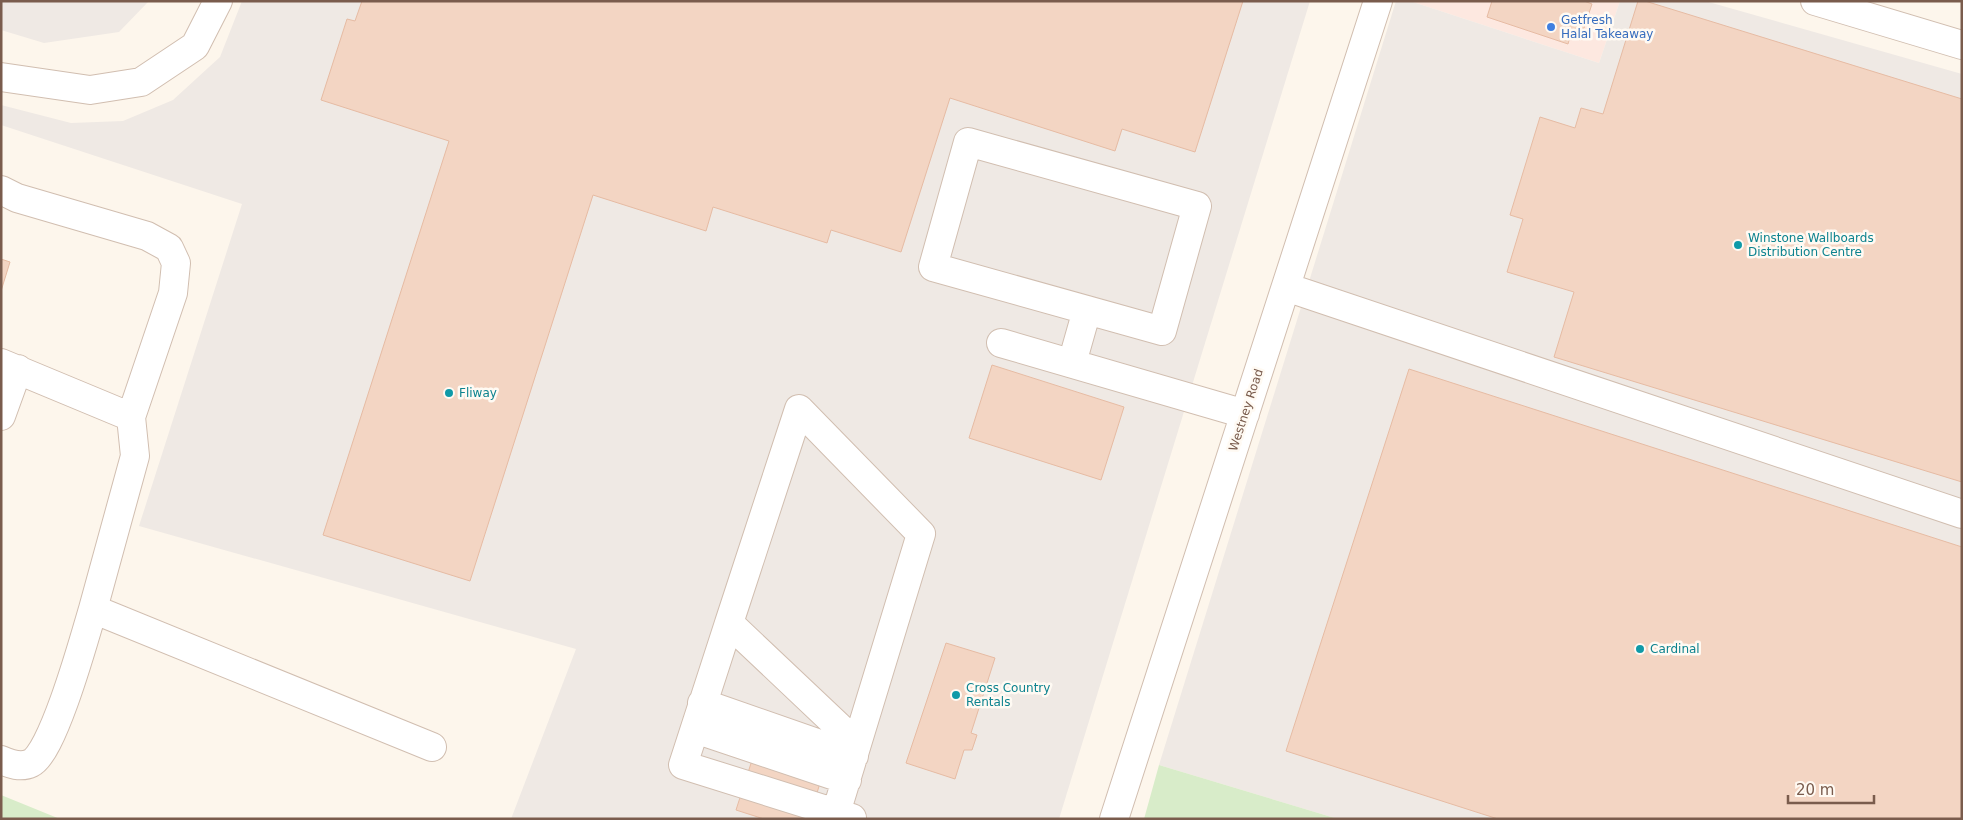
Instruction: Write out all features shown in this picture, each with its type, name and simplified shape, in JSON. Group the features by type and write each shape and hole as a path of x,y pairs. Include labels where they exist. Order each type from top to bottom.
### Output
{"street":[{"path":"4,86 90,90 141,82 195,46 218,1"},
{"name":"Westney Road","path":"1114,819 1378,1"},
{"path":"1815,1 1962,45"},
{"path":"968,142 1197,206 1162,331 1087,310 933,266 968,142"},
{"path":"1,190 17,198 147,236 169,248 176,263 174,293 131,417 135,456 93,609 56,722 40,755 30,763 14,765 1,760"},
{"path":"1286,286 1962,514"},
{"path":"1072,363 1087,310"},
{"path":"1001,343 1245,414"},
{"path":"1,416 10,366 131,417"},
{"path":"799,409 921,534 852,760 845,816 683,765 702,704 729,623 799,409"},
{"path":"93,609 432,747"},
{"path":"729,623 852,760"},
{"path":"702,704 852,760"},
{"path":"695,729 852,760"}],"shaded area":[{"path":"1,1 149,1 119,32 44,43 1,30"},
{"path":"242,1 1310,1 1059,819 511,819 576,649 139,526 242,204 1,125 1,105 71,123 123,121 173,100 220,57"},
{"path":"1396,1 1410,1 1599,63 1620,1 1705,1 1962,74 1962,819 1338,819 1159,765"},
{"path":"1410,1 1620,1 1599,63"}],"green space":[{"path":"1159,765 1338,819 1144,819"},
{"path":"1,795 60,819 1,819"}],"building":[{"name":"Fliway","path":"362,1 1243,1 1195,152 1122,129 1115,151 950,98 901,252 831,230 827,243 713,207 706,231 593,195 470,581 323,535 449,141 321,100 347,19 355,21"},
{"name":"Getfresh Halal Takeaway","path":"1492,1 1584,1 1592,4 1580,40 1570,37 1568,44 1487,17"},
{"name":"Winstone Wallboards Distribution Centre","path":"1638,1 1645,1 1962,99 1962,482 1554,357 1574,292 1507,272 1523,219 1510,215 1540,117 1575,128 1581,108 1603,114"},
{"path":"1,259 10,262 1,291"},
{"path":"992,365 1124,407 1101,480 969,438"},
{"name":"Cardinal","path":"1409,369 1962,547 1962,819 1498,819 1286,751"},
{"name":"Cross Country Rentals","path":"946,643 995,658 971,733 977,735 972,750 964,750 955,779 906,763"},
{"path":"763,726 831,747 809,819 764,819 736,810"}],"place":[{"name":"Getfresh Halal Takeaway","path":"1551,27"},
{"name":"Winstone Wallboards Distribution Centre","path":"1738,245"},
{"name":"Fliway","path":"449,393"},
{"name":"Cardinal","path":"1640,649"},
{"name":"Cross Country Rentals","path":"956,695"}]}
